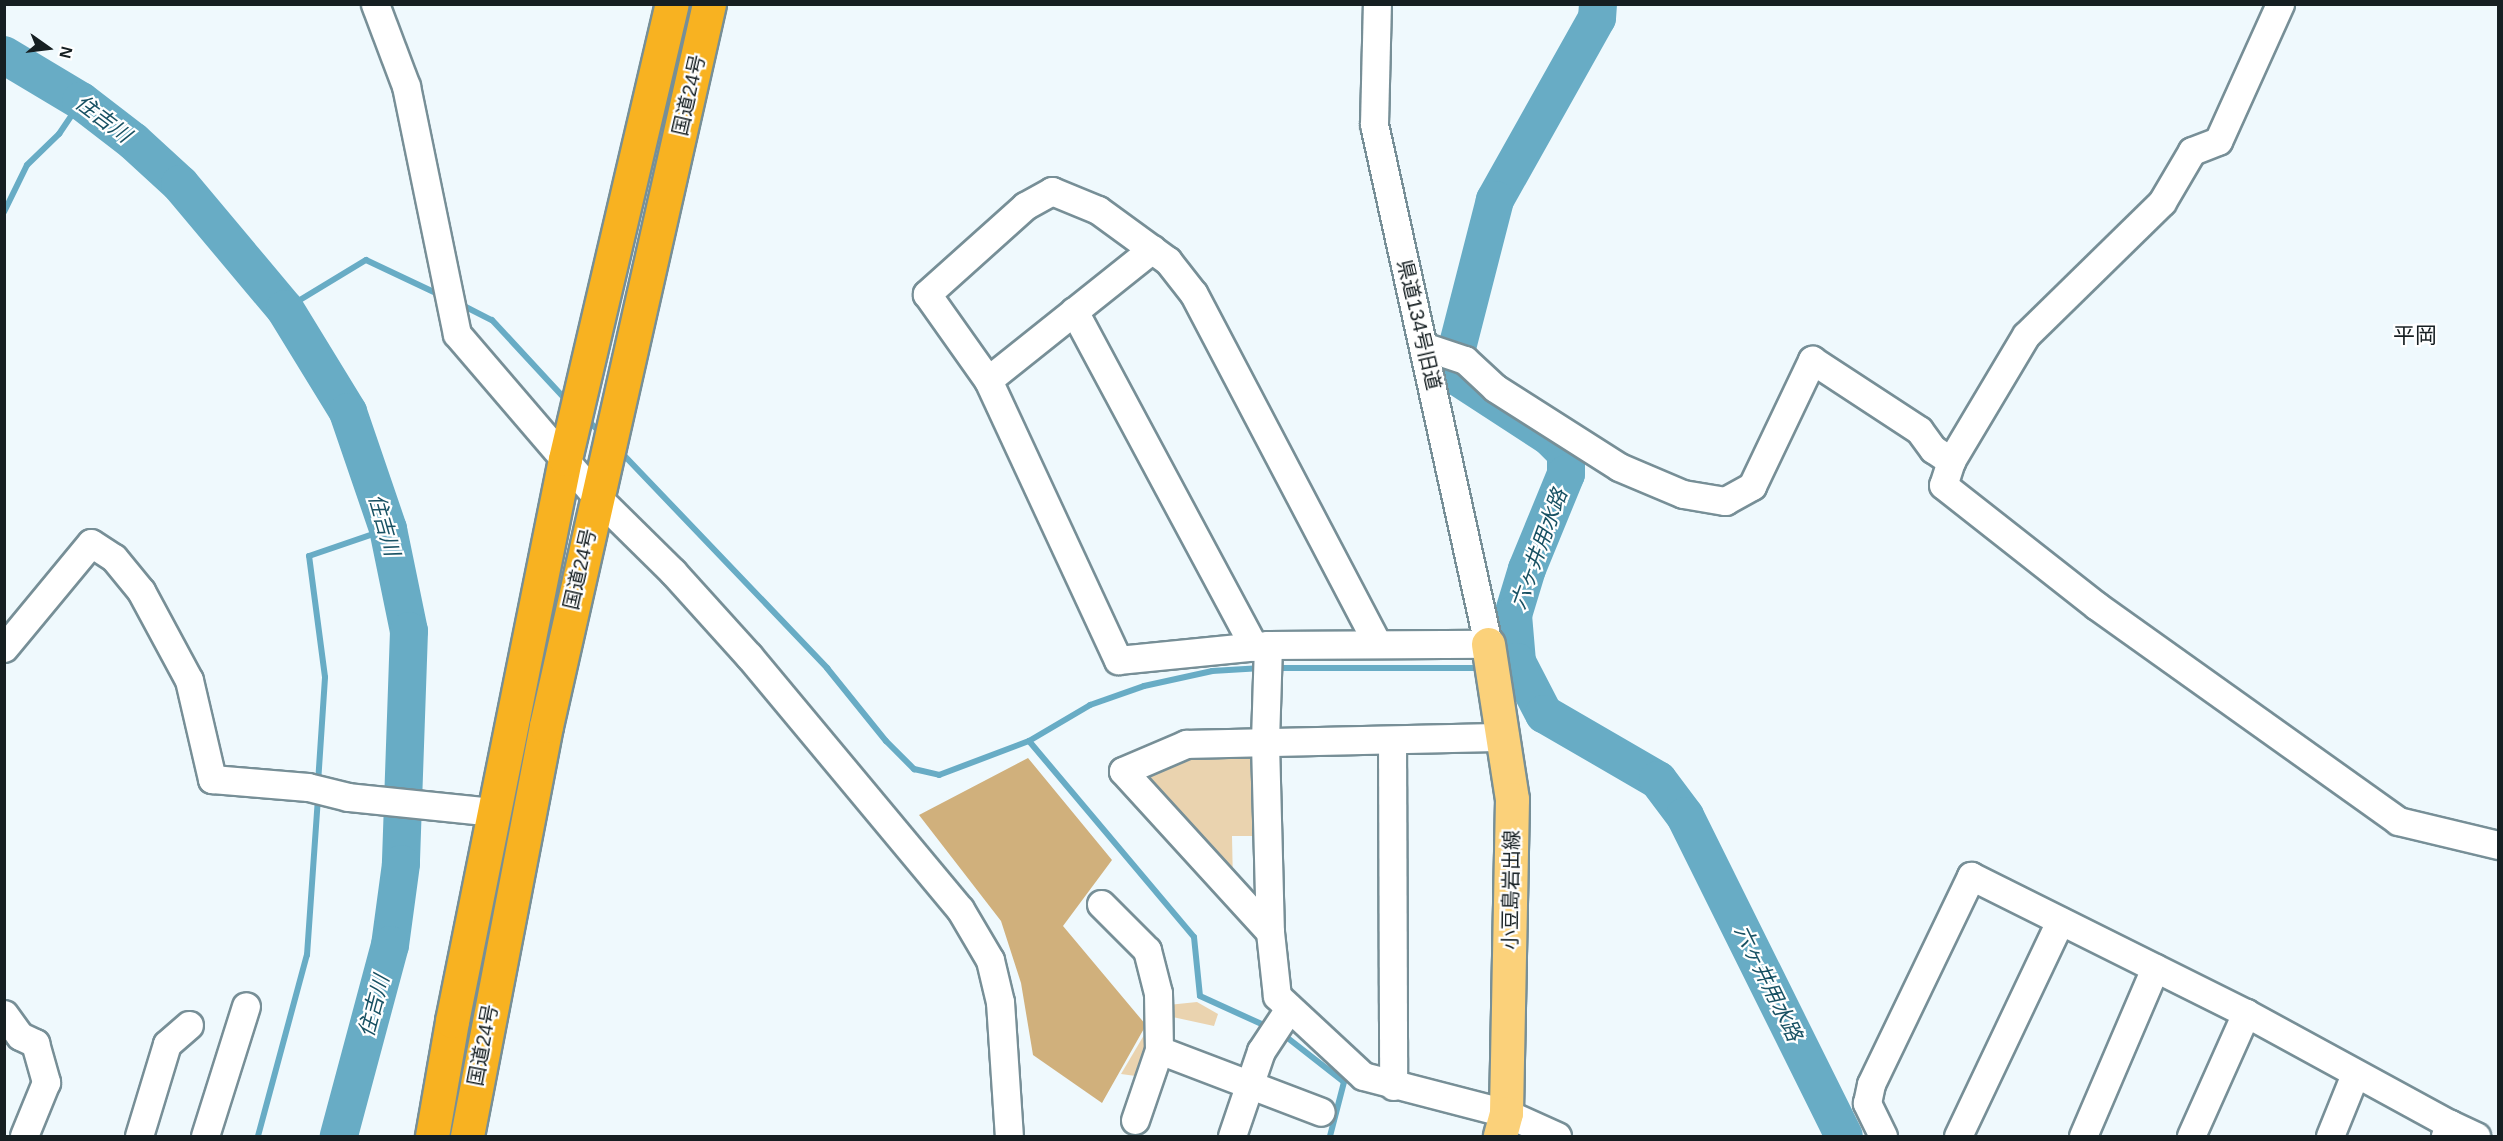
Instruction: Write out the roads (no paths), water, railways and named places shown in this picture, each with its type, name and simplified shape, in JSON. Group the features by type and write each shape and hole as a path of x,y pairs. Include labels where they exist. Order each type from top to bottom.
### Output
{"highway":[{"name":"国道24号","path":"432,1137 493,812 568,445 672,4"},
{"name":"国道24号","path":"467,1137 546,726 596,496 709,4"}],"main road":[{"name":"小豆島岩出線","path":"1488,644 1505,737 1512,799 1503,1125"}],"street":[{"path":"375,4 406,86 457,334 568,445 596,496 673,572 749,656 960,909 990,960 1000,1002 1009,1137"},
{"name":"県道134号旧道","path":"1377,4 1374,124 1446,353 1488,644"},
{"path":"2280,4 2218,141 2192,151 2162,202 2026,335 1951,460 1943,485 2235,707 2297,746 2398,821 2499,845"},
{"path":"1377,643 1193,293 1168,261 1098,210 1052,191 1025,207 927,294 988,380 1118,660 1264,658 1377,643 1488,644"},
{"path":"988,380 1152,249"},
{"path":"1074,311 1264,658 1270,932 1279,1023 1250,1085 1232,1137"},
{"path":"1446,353 1495,388 1619,466 1683,494 1725,501 1752,486 1812,360 1919,430 1933,449 1951,460"},
{"path":"9,633 91,543 114,558 141,591 189,680 212,779 308,787 348,797 493,812"},
{"path":"1270,932 1123,771 1152,762 1186,744 1505,737"},
{"path":"1392,740 1393,1086"},
{"path":"1882,1137 1868,1103 1870,1084 1971,876 2246,1013 2355,1074 2447,1130 2476,1137"},
{"path":"1101,904 1147,950 1158,993 1159,1050 1135,1120"},
{"path":"1958,1137 2060,921"},
{"path":"2083,1137 2155,968"},
{"path":"205,1137 246,1006"},
{"path":"2191,1137 2246,1013"},
{"path":"4,1014 20,1036 35,1043 46,1082 24,1137"},
{"path":"1279,1023 1363,1077 1503,1125 1557,1137"},
{"path":"139,1137 167,1044 189,1025"},
{"path":"1159,1050 1321,1112"},
{"path":"2330,1137 2355,1074"}],"waterway":[{"name":"六ヶ井用水路","path":"1598,4 1597,18 1495,200 1453,363 1458,377 1550,437 1566,453 1566,474 1527,569 1513,615 1517,662 1544,714 1658,780 1685,816 1844,1136"},
{"name":"住吉川","path":"4,55 81,101 133,141 180,184 285,309 348,412 388,529 409,631 401,864 390,945 339,1136"},
{"path":"4,212 27,165 59,134 81,101"},
{"path":"285,309 366,260 440,295"},
{"path":"460,304 492,320 567,401"},
{"path":"585,418 602,434"},
{"path":"618,449 827,668 886,741 914,769 939,775 1029,741 1090,705 1144,686 1212,671 1262,668"},
{"path":"318,783 325,677 309,556 388,529"},
{"path":"1275,668 1481,668"},
{"path":"1500,668 1520,668"},
{"path":"1029,741 1194,937 1200,996 1268,1027"},
{"path":"258,1136 307,955 318,796"},
{"path":"1280,1032 1344,1082 1330,1136"}],"district":[{"name":"平岡","path":"2415,336"}]}
